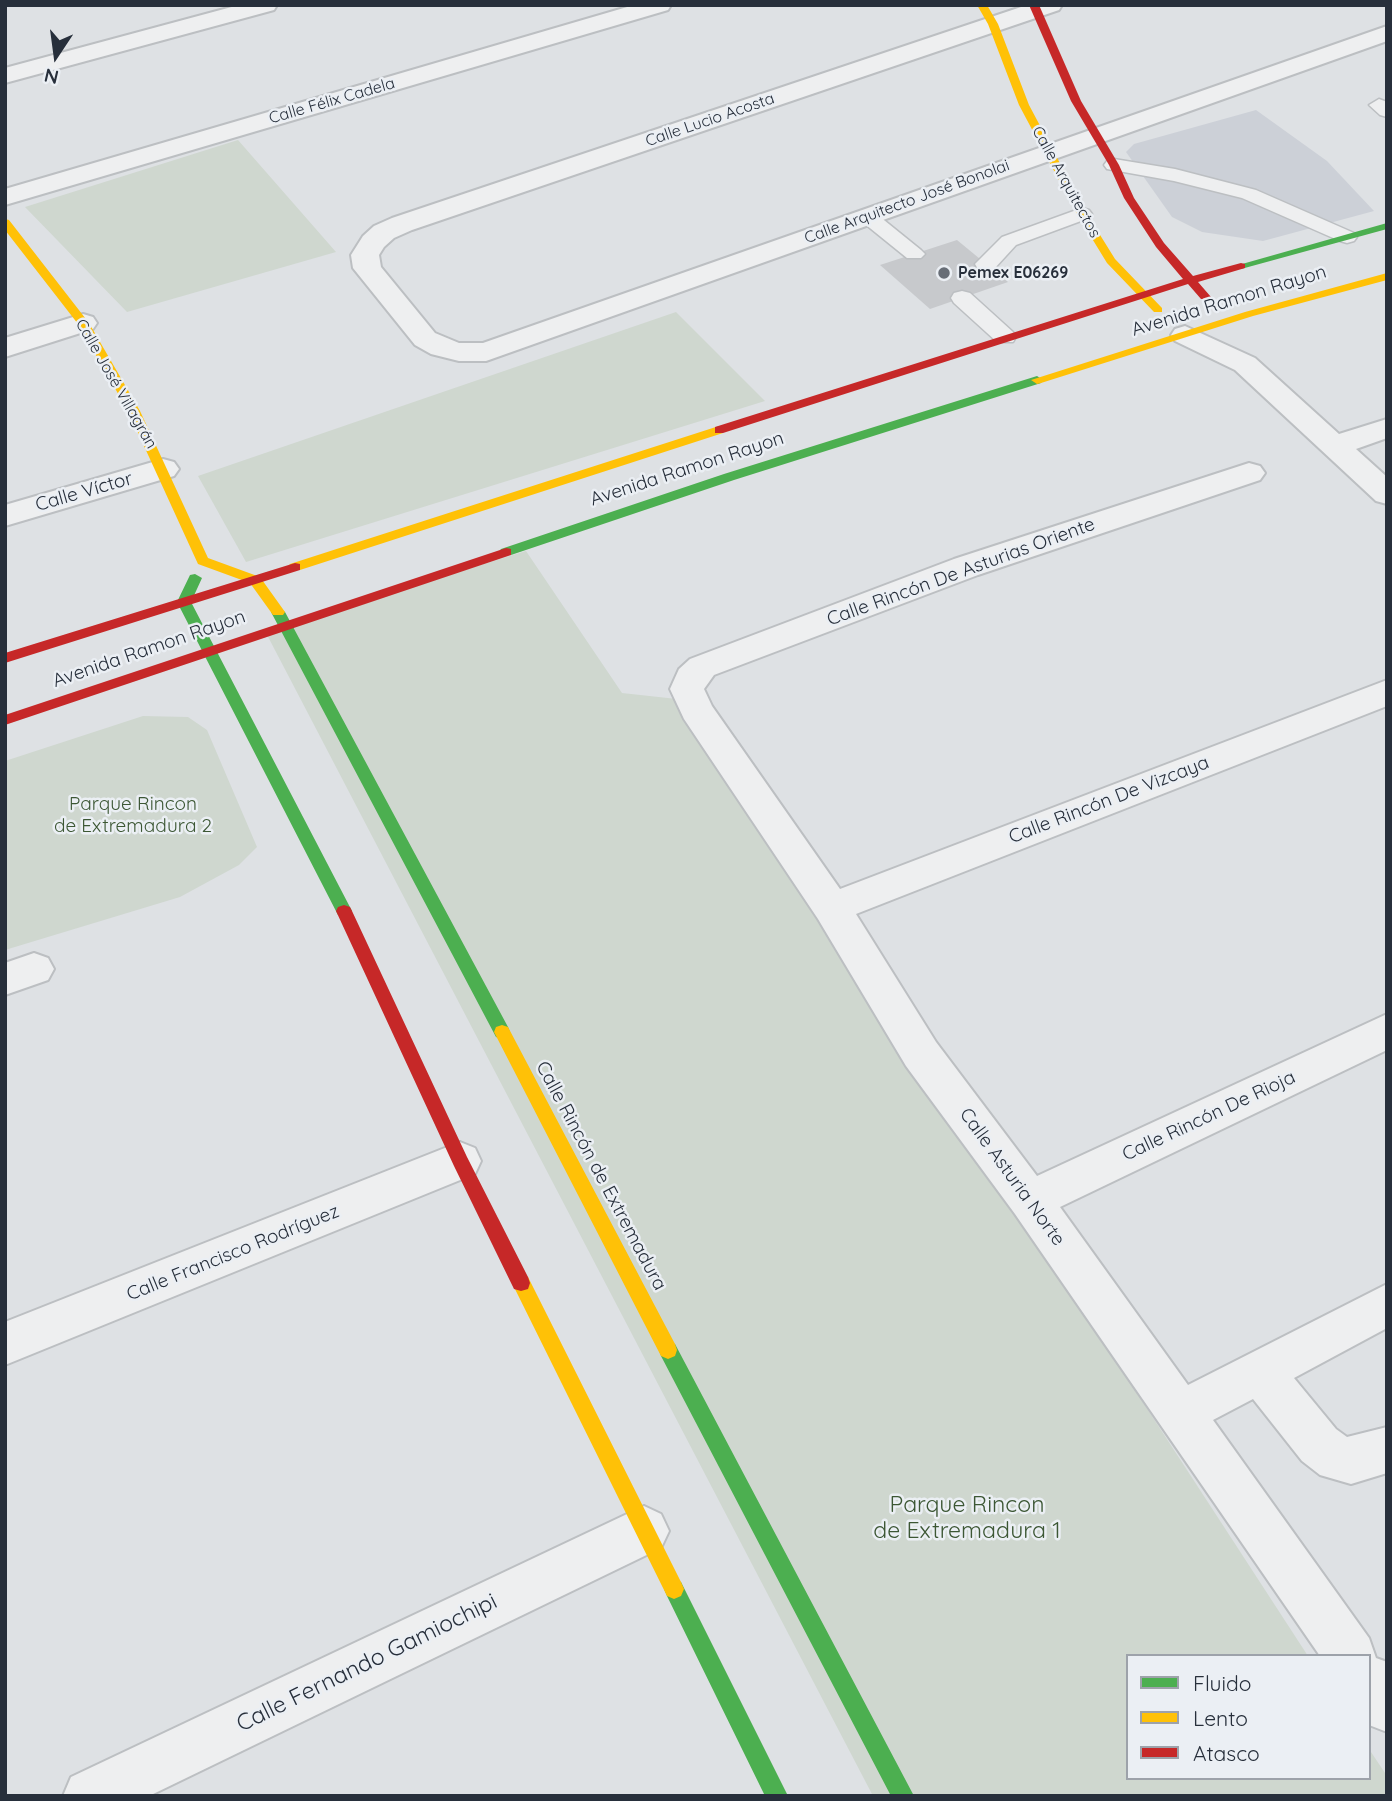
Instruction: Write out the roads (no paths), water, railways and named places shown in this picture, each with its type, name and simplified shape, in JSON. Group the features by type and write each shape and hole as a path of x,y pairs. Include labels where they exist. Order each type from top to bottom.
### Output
{"street":[{"path":"5,76 266,5"},
{"name":"Calle Félix Cadela","path":"5,197 660,5"},
{"path":"1040,7 1076,101 1114,165 1129,198 1160,245 1227,323 1245,364"},
{"name":"Calle Lucio Acosta","path":"459,352 441,348 425,339 367,268 365,255 373,242 384,232 988,15 1040,7"},
{"name":"Calle Arquitectos","path":"988,15 1024,105 1082,214 1111,261 1140,294 1185,335"},
{"name":"Calle Arquitecto José Bonolai","path":"459,352 486,352 1387,33"},
{"path":"1353,44 1376,57"},
{"name":"Calle José Villagrán","path":"5,222 83,323 134,411 163,469 203,561"},
{"name":"Avenida Ramon Rayon","path":"5,657 255,580 1140,294 1387,226"},
{"name":"Avenida Ramon Rayon","path":"5,720 729,477 1249,314 1387,276"},
{"path":"5,348 83,323"},
{"path":"1185,335 1245,364 1387,494"},
{"path":"1336,445 1387,428"},
{"name":"Calle Víctor","path":"5,516 163,469"},
{"name":"Calle Rincón De Asturias Oriente","path":"687,690 691,678 702,667 727,657 966,566 1249,473"},
{"path":"255,580 203,561 184,602 325,871 460,1161 777,1796"},
{"name":"Calle Rincón de Extremadura","path":"255,580 287,624 903,1796"},
{"name":"Calle Asturia Norte","path":"687,690 696,710 832,908 921,1054 1030,1200 1350,1654"},
{"name":"Calle Rincón De Vizcaya","path":"832,908 1387,692"},
{"name":"Calle Rincón De Rioja","path":"1030,1200 1387,1031"},
{"name":"Calle Francisco Rodríguez","path":"5,1344 460,1161"},
{"path":"1180,1413 1387,1304"},
{"path":"1259,1371 1319,1445 1337,1459 1351,1461 1387,1450"},
{"name":"Calle Fernando Gamiochipi","path":"90,1796 644,1531"},
{"path":"1371,1684 1387,1706"}],"lane":[{"path":"1114,165 1175,175 1249,194 1347,237"},
{"path":"986,264 1009,241 1082,214"},
{"path":"867,216 914,254"},
{"path":"962,298 1005,337"}],"place":[{"name":"Pemex E06269","path":"944,273"}],"park label":[{"name":"Parque Rincon de Extremadura 2","path":"133,815"},
{"name":"Parque Rincon de Extremadura 1","path":"967,1518"}]}
